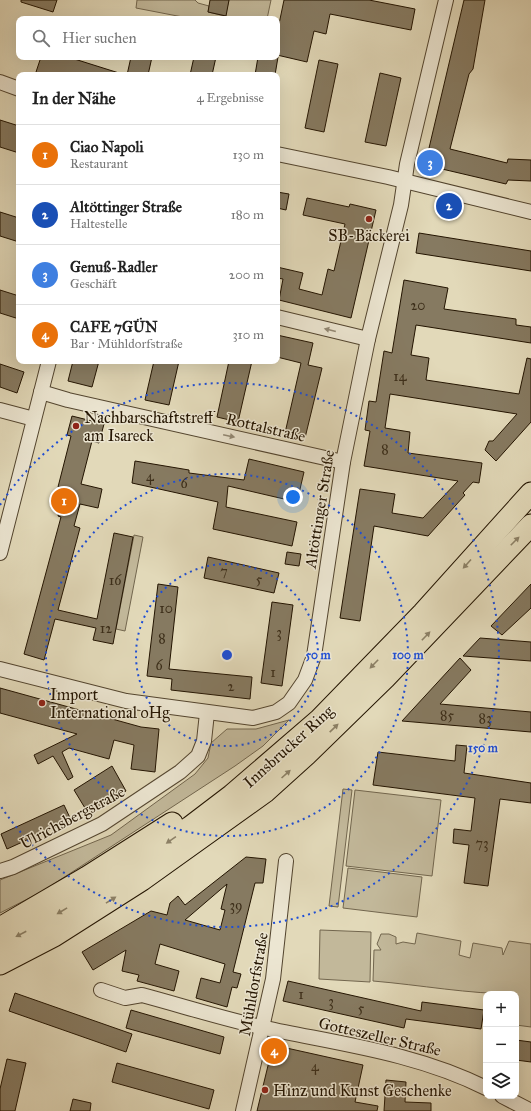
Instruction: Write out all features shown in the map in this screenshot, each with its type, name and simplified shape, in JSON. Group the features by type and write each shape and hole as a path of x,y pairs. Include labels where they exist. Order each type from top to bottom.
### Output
{"highway":[{"name":"Innsbrucker Ring","path":"0,944 42,923 111,881 190,827 232,795 324,715 423,613 531,494"},
{"name":"Innsbrucker Ring","path":"0,964 54,936 142,880 265,792 301,760 385,678 531,525"},
{"path":"0,928 88,877 232,784 268,764"},
{"path":"0,976 47,953 103,922 172,875 232,829 265,792"}],"street":[{"name":"Altöttinger Straße","path":"0,669 126,702 253,718 266,716 276,712 289,703 297,693 311,667 315,649 343,462 368,339 401,206 404,181 446,0"},
{"path":"0,82 16,88"},
{"path":"280,155 404,181 531,212"},
{"path":"280,318 368,339"},
{"path":"0,553 48,364"},
{"name":"Rottalstraße","path":"41,392 68,400 343,462"},
{"path":"0,410 34,419"},
{"name":"Ulrichsbergstraße","path":"0,871 13,867 102,824 180,772 198,756 204,741 207,713"},
{"name":"Mühldorfstraße","path":"243,1111 264,1027 276,961 286,861"},
{"name":"Gotteszeller Straße","path":"101,990 125,998 142,995 264,1027 400,1055 444,1069 483,1087"},
{"path":"508,1099 531,1111"}],"shaded area":[{"path":"137,0 195,0 198,3 209,6 208,12 225,16 177,16 136,8"},
{"path":"229,0 271,0 268,16 225,16"},
{"path":"134,535 143,537 125,631 116,629"},
{"path":"289,720 263,746 235,766 43,891 0,913 0,880 111,835 195,774 208,758 211,743 227,729 256,729"},
{"path":"343,789 352,790 338,907 329,906"},
{"path":"355,790 441,800 432,876 346,866"},
{"path":"348,868 422,877 417,917 343,908"},
{"path":"320,930 371,932 370,982 319,979"},
{"path":"417,933 461,941 459,955 470,958 473,943 502,948 503,955 509,941 531,944 531,1027 519,1025 519,991 483,991 483,993 373,981 374,950 381,950 377,944 381,934 389,934 396,937 396,944 403,942 415,944"}],"building":[{"path":"21,0 57,0 53,12 21,2"},
{"path":"210,0 229,0 226,16 208,12"},
{"path":"284,0 369,0 415,9 411,30 330,14 326,34 314,31 307,62 280,56 280,19"},
{"path":"464,0 485,0 473,69 469,74 450,149 507,163 508,159 531,160 531,181 508,180 506,184 425,165"},
{"path":"40,60 78,60 116,72 36,72"},
{"path":"130,60 151,60 149,72 128,72"},
{"path":"193,60 215,60 213,72 191,72"},
{"path":"258,60 278,60 276,72 256,72"},
{"path":"319,60 338,64 324,132 305,128"},
{"path":"380,73 401,78 386,146 365,142"},
{"path":"0,120 16,125 16,152 0,147"},
{"path":"280,192 289,194 286,210 280,209"},
{"path":"307,198 349,207 350,204 376,210 351,318 280,300 283,279 280,278 280,268 303,273 299,289 322,295 328,269 334,271 345,224 303,215"},
{"path":"0,212 16,217 16,241 0,236"},
{"path":"419,233 531,251 531,271 416,253"},
{"path":"404,280 448,288 444,309 516,319 516,325 531,327 531,343 416,325 411,355 429,358 426,380 519,394 527,358 531,359 531,422 496,461 485,450 489,441 493,441 517,414 390,394 385,428 410,432 408,453 482,463 479,483 473,482 463,493 465,495 428,536 374,526 360,621 340,618 360,489 395,494 392,513 423,518 458,481 364,466 370,431 365,430 369,401 376,402 384,351 392,353"},
{"path":"0,290 16,295 16,318 0,313"},
{"path":"280,336 313,343 308,365 322,368 305,438 285,433 301,363 280,358"},
{"path":"0,364 24,372 17,393 0,387"},
{"path":"72,364 98,364 92,387 68,381"},
{"path":"153,364 178,364 169,405 145,400"},
{"path":"228,364 251,364 238,422 217,417"},
{"path":"72,416 104,424 99,443 92,441 81,484 102,489 98,508 80,504 74,526 80,528 58,610 97,619 114,533 133,537 113,644 93,640 96,628 55,619 44,660 24,654 61,517 58,516 64,488 58,487 71,436 67,435"},
{"path":"249,459 304,472 297,502 228,486 226,507 297,522 292,546 213,529 218,502 132,483 135,461 189,470 189,473 244,480"},
{"path":"287,552 301,554 299,566 285,564"},
{"path":"208,557 279,573 274,593 204,578"},
{"path":"158,584 178,587 169,669 252,677 250,699 171,690 172,679 147,676"},
{"path":"531,584 531,608 502,635 491,626"},
{"path":"272,602 293,605 282,686 261,683"},
{"path":"480,638 531,642 531,661 463,656"},
{"path":"460,658 471,670 440,704 531,712 531,732 402,721"},
{"path":"0,688 141,727 159,729 155,772 131,769 134,745 114,740 109,759 69,748 62,752 73,777 68,780 53,756 38,764 34,755 77,734 0,713"},
{"path":"456,745 467,746 464,773 531,783 531,803 500,799 488,886 464,883 469,845 453,843 454,829 471,831 475,798 373,785 378,752 455,761"},
{"path":"112,766 126,791 88,813 74,790"},
{"path":"64,805 71,820 7,849 1,834"},
{"path":"246,857 266,859 263,883 255,883 233,972 241,974 237,988 232,987 227,1007 196,998 201,978 220,983 225,964 160,944 155,964 179,971 174,991 137,981 139,975 122,971 126,950 93,970 82,952 151,911 167,915 170,903 178,896 185,905","holes":["227,884 221,909 225,910 220,930 185,920"]},
{"path":"288,981 421,1011 422,1002 483,1010 483,1016 481,1029 406,1019 404,1028 283,1001"},
{"path":"15,993 132,1034 126,1052 9,1011"},
{"path":"131,1010 224,1037 220,1054 126,1028"},
{"path":"519,1040 531,1042 531,1062 519,1060"},
{"path":"273,1045 363,1065 355,1102 378,1106 377,1111 257,1111"},
{"path":"7,1059 26,1063 15,1111 0,1111 0,1089"},
{"path":"117,1063 214,1090 209,1109 112,1082"},
{"path":"386,1080 406,1082 405,1102 431,1103 431,1111 384,1111"},
{"path":"73,1099 91,1103 90,1111 70,1111"}],"place":[{"name":"Genuß-Radler","path":"430,163"},
{"name":"Altöttinger Straße","path":"449,206"},
{"name":"SB-Bäckerei","path":"369,219"},
{"name":"Nachbarschaftstreff am Isareck","path":"76,426"},
{"name":"Ciao Napoli","path":"64,501"},
{"name":"Import International oHg","path":"42,703"},
{"name":"CAFE 7GÜN","path":"274,1051"},
{"name":"Hinz und Kunst Geschenke","path":"265,1090"}]}
